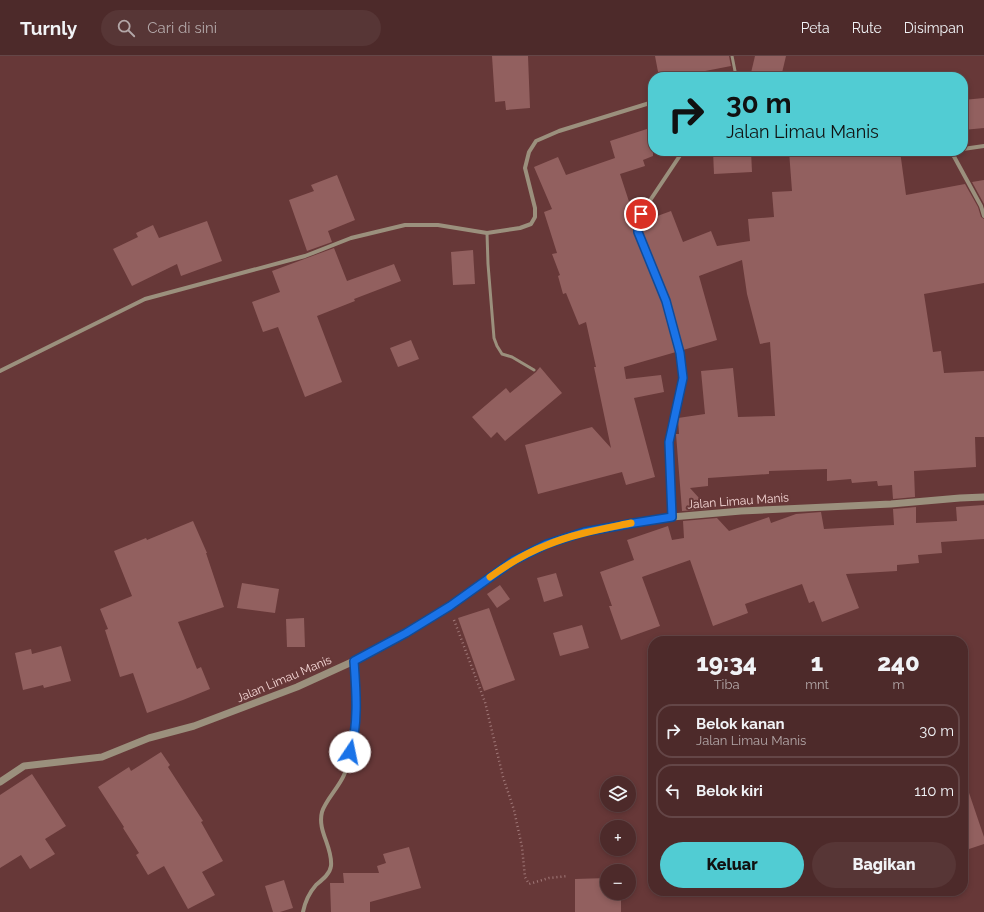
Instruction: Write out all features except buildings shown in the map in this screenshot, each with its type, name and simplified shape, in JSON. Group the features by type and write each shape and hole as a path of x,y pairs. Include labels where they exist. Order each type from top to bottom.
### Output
{"street":[{"path":"0,371 145,299 305,256 351,238 405,225 438,225 487,233 520,228 531,224 535,217 535,208 525,168 529,152 536,142 559,131 648,104"},
{"path":"968,148 984,146"},
{"path":"672,517 669,442 683,378 680,353 666,301 638,232 638,223 641,214 680,156"},
{"path":"955,156 981,206 984,216"},
{"name":"Jalan Limau Manis","path":"0,782 24,766 102,757 149,738 194,726 297,687 354,661 406,633 450,606 513,561 547,544 584,532 672,517 741,511 891,504 984,497"},
{"path":"303,912 306,901 331,867 330,854 321,827 322,812 344,776 354,741 356,685 354,661"}],"lane":[{"path":"732,56 734,72"},
{"path":"487,233 494,338 502,354 512,357 534,370"}],"path":[{"path":"450,606 457,631 485,702 503,776 514,810 522,847 525,877 529,884 549,878 568,876"}],"slow traffic":[{"path":"490,577 513,561 547,544 584,532 631,523"}],"route":[{"path":"350,752 354,741 356,685 354,661 406,633 450,606 513,561 547,544 584,532 672,517 669,442 683,378 680,353 666,301 638,232 638,223 641,214"}]}
